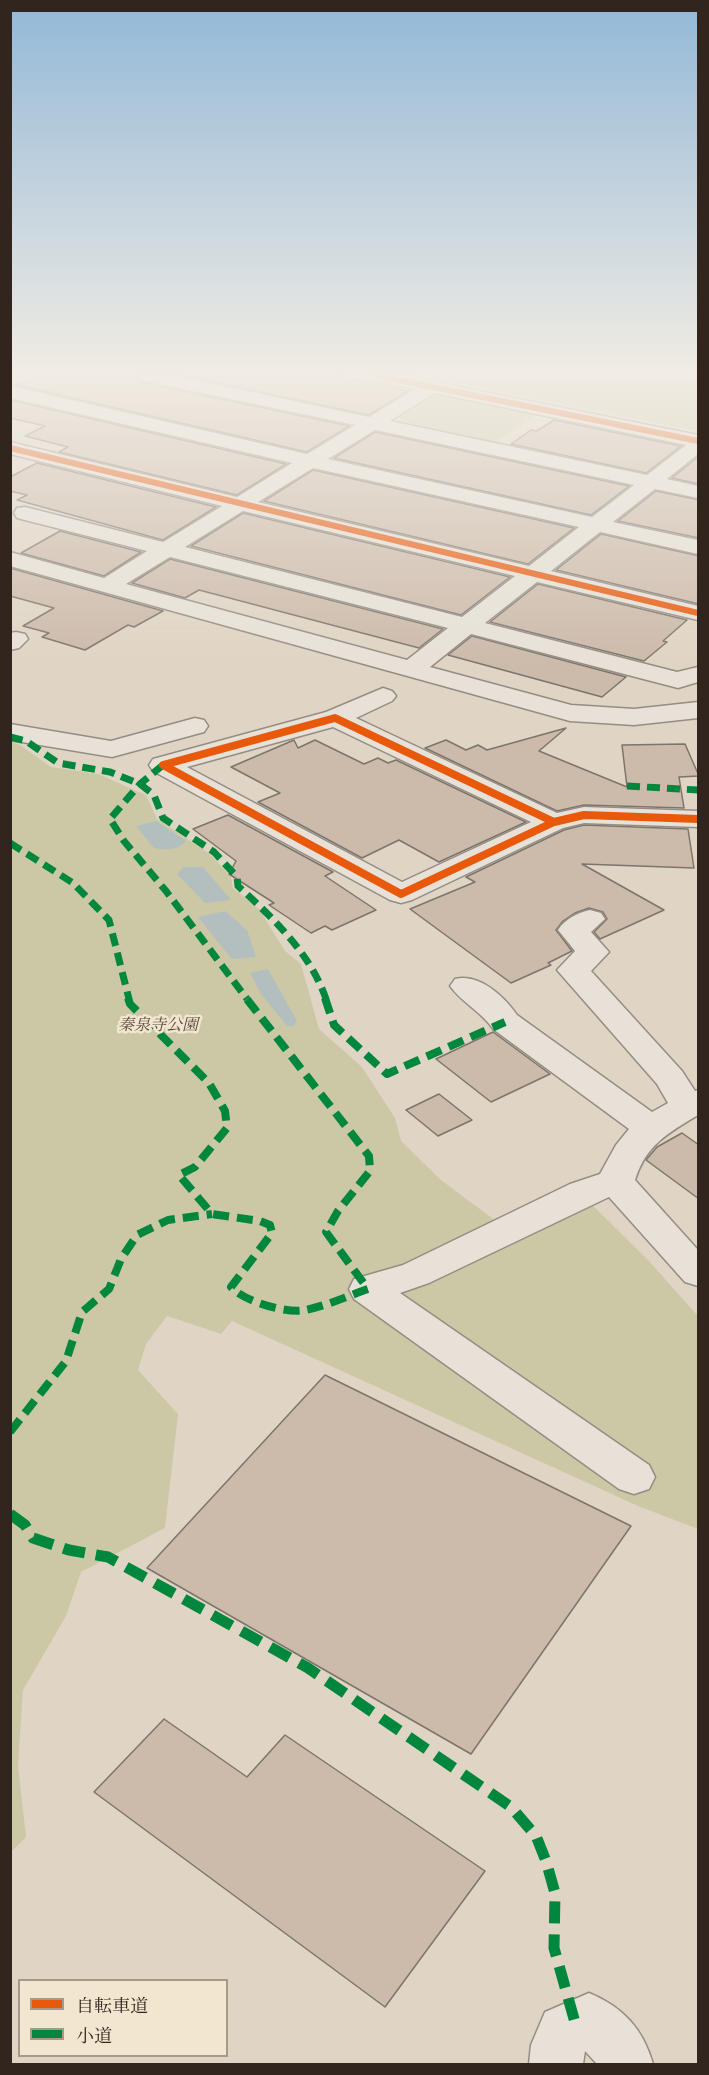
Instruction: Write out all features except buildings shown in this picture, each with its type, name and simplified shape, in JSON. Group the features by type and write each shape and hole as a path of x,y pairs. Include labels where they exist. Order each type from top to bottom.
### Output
{"street":[{"path":"112,473 699,613"},
{"path":"106,586 290,473"},
{"path":"362,473 699,547"},
{"path":"607,473 699,492"},
{"path":"411,669 662,473"},
{"path":"25,513 678,680 699,674"},
{"path":"10,559 570,713 613,718 659,717 699,710"},
{"path":"10,638 16,639 10,643"},
{"path":"383,696 335,718 163,765 401,894 554,822 584,815 699,819"},
{"path":"335,718 554,822"},
{"path":"10,732 112,749 195,726"},
{"path":"585,793 699,796"},
{"path":"590,919 573,930 593,952 573,970 693,1104 651,1128 627,1152 619,1167 615,1182"},
{"path":"466,986 498,1011 505,1022 651,1128"},
{"path":"615,1182 699,1273"},
{"path":"615,1182 583,1193 416,1274 368,1289 634,1477"},
{"path":"556,2064 558,2045 564,2031 589,2020 604,2031 622,2051 626,2064"}],"green space":[{"name":"秦泉寺公園","path":"11,742 20,745 51,767 98,774 146,795 157,819 210,854 231,877 233,888 259,909 285,951 301,964 319,1029 362,1067 395,1118 401,1141 441,1180 500,1224 574,1187 648,1260 698,1316 698,1529 638,1506 232,1321 221,1334 167,1316 146,1344 138,1370 178,1414 165,1528 81,1572 66,1616 23,1690 18,1765 26,1837 11,1852"}],"shaded area":[{"path":"156,821 186,841 175,848 154,848 136,826"},
{"path":"184,867 203,867 231,900 205,903 177,874"},
{"path":"225,911 247,930 256,957 231,958 198,917"},
{"path":"268,969 297,1021 293,1026 287,1026 261,994 250,973"}],"marked path":[{"path":"10,737 26,741 58,763 110,772 140,784 154,795 163,818 214,852 237,877 238,886 262,908 300,951 319,979 334,1025 387,1074 505,1022"},
{"path":"10,843 73,883 109,920 130,1004 209,1083 225,1111 227,1128 195,1167 179,1175 212,1214 260,1221 270,1225 272,1233 231,1287 239,1296 274,1307 303,1311 368,1289 326,1232 338,1211 370,1171 369,1156 166,891 124,841 110,819 140,784 163,765"},
{"path":"627,786 698,790"},
{"path":"10,1432 66,1361 82,1312 109,1289 121,1259 137,1235 168,1220 212,1214"},
{"path":"10,1514 25,1525 33,1538 69,1550 108,1557 308,1668 511,1807 536,1836 546,1861 555,1893 554,1948 576,2026"}],"cycle path":[{"path":"112,473 698,613"},
{"path":"554,822 335,718 163,765 401,894 554,822 584,815 698,819"}]}
